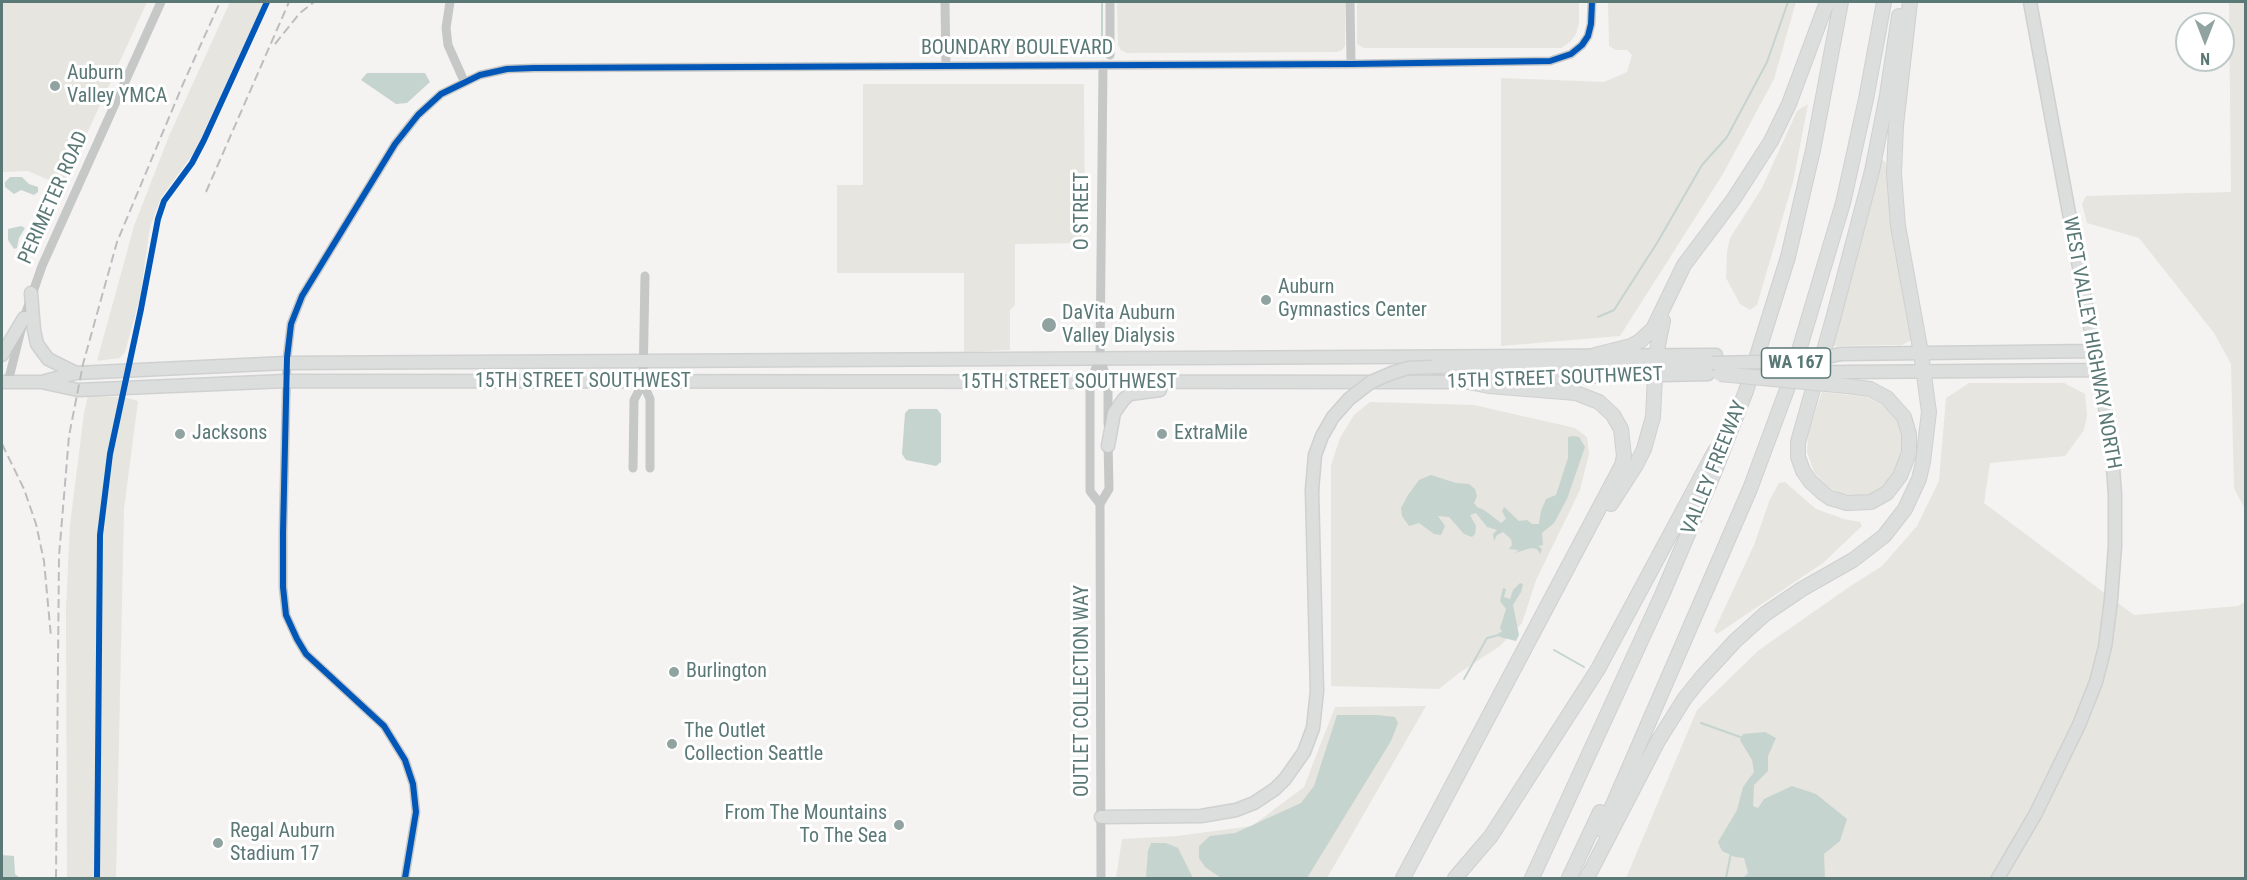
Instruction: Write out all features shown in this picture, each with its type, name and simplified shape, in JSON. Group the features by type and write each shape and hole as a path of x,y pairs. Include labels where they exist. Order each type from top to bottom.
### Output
{"highway":[{"path":"1595,355 1631,346 1647,335 1659,318 1678,277 1695,249 1733,200 1771,141 1789,104 1827,2"},
{"name":"VALLEY FREEWAY","path":"1532,879 1662,595 1746,391 1788,257 1816,139 1841,2"},
{"name":"VALLEY FREEWAY","path":"1580,879 1750,489 1789,384 1843,203 1884,2"},
{"path":"1714,366 1849,379 1887,398 1904,417 1909,434 1909,453 1900,476 1887,493 1871,502 1845,503 1823,494 1810,482 1798,457 1798,442 1833,319 1872,171 1902,2"},
{"path":"1587,879 1667,725 1684,698 1735,641 1765,614 1870,548 1884,536 1905,510 1916,487 1923,462 1929,412 1922,353 1899,236 1895,200 1896,125 1910,2"},
{"path":"1544,611 1640,457 1653,417 1655,365 1661,325 1678,277"},
{"path":"1403,879 1622,465 1624,449 1621,429 1613,415 1599,402 1576,393 1489,386 1468,382"},
{"path":"1455,879 1491,836 1598,669 1746,391"},
{"path":"1569,879 1640,725 1655,706"}],"main road":[{"name":"WEST VALLEY HIGHWAY NORTH","path":"1998,879 2035,815 2079,726 2096,682 2111,600 2115,495 2111,440 2030,2"},
{"path":"32,294 37,344 48,360 76,373"},
{"path":"2,355 24,318"},
{"name":"15TH STREET SOUTHWEST","path":"5,382 41,382 78,390 286,381 1468,382 1655,365 1714,366 1858,353 2095,351"},
{"name":"15TH STREET SOUTHWEST","path":"41,382 76,373 286,363 1595,355 1655,365 1714,366"},
{"path":"1101,817 1201,816 1225,813 1245,807 1265,796 1296,766 1311,736 1317,698 1313,467 1318,446 1327,426 1349,399 1371,382 1408,368 1655,365"},
{"path":"1849,379 1924,370 2098,370"},
{"path":"1108,446 1116,407 1130,394 1218,383"}],"street":[{"name":"PERIMETER ROAD","path":"5,382 32,294 161,2"},
{"path":"450,2 446,28 448,45 464,81"},
{"path":"945,2 946,66"},
{"path":"1110,2 1110,55"},
{"path":"1350,2 1351,64"},
{"name":"BOUNDARY BOULEVARD","path":"286,381 290,330 296,307 394,144 417,115 430,104 464,81 493,71 1541,61 1560,59 1582,45 1588,36 1591,24 1592,2"},
{"name":"O STREET","path":"1102,64 1100,358 1108,382"},
{"path":"645,276 644,382 650,399 650,468"},
{"name":"O STREET","path":"1090,382 1100,358"},
{"path":"286,381 283,565 283,596 286,615 306,654 384,726 405,760 413,784 416,812 405,879"},
{"path":"633,468 634,400 644,382"},
{"name":"OUTLET COLLECTION WAY","path":"1090,382 1090,491 1100,504"},
{"name":"OUTLET COLLECTION WAY","path":"1101,879 1100,504 1109,489 1108,382"}],"shaded area":[{"name":"Auburn Valley YMCA","path":"2,2 147,2 63,186 28,171 2,172"},
{"path":"230,2 264,2 195,151 161,198 150,227 140,298 125,352 120,358 97,361 134,226 169,136"},
{"path":"1117,2 1345,2 1345,46 1337,52 1127,53 1118,45"},
{"path":"1357,2 1579,2 1579,23 1576,34 1561,48 1364,48 1357,44"},
{"path":"1608,2 1796,2 1774,79 1723,174 1620,336 1501,346 1501,78 1604,82 1627,72 1632,55 1627,50 1616,50 1609,46"},
{"path":"2229,2 2246,2 2245,509 2234,488 2231,364 2214,333 2139,238 2087,223 2082,204 2086,196 2231,192 2230,72 2235,72 2235,12 2229,12"},
{"path":"367,73 425,73 430,82 407,103 396,104 361,80"},
{"path":"863,84 1084,84 1085,243 1015,244 1015,305 1010,310 1010,350 964,352 964,273 837,273 837,185 863,185"},
{"path":"1808,104 1793,182 1757,305 1750,310 1740,304 1726,278 1730,238 1762,188 1797,111"},
{"path":"1883,160 1886,163 1893,236 1912,340 1902,345 1831,346 1864,230 1880,161"},
{"path":"10,177 22,177 29,184 38,187 38,192 34,195 21,190 14,194 5,187 5,182"},
{"path":"21,226 25,228 19,238 17,248 14,249 8,240 8,229"},
{"path":"1969,383 2064,383 2085,394 2087,416 2084,430 2065,456 1990,463 1984,503 2134,615 2238,606 2245,602 2245,878 1626,878 1697,710 1759,650 1882,566 1917,526 1939,481 1946,398"},
{"path":"1822,392 1866,397 1893,413 1902,426 1905,440 1899,468 1881,490 1862,497 1839,493 1827,486 1814,472 1807,452 1808,434"},
{"path":"88,396 124,397 138,401 124,509 116,878 67,878 66,608 70,525"},
{"path":"1370,402 1474,405 1575,428 1587,437 1589,454 1580,490 1536,580 1522,623 1500,646 1439,689 1331,686 1331,465 1340,438 1354,415"},
{"path":"909,409 937,409 941,414 941,462 936,466 906,460 902,454 905,413"},
{"path":"1568,437 1579,437 1585,447 1567,499 1554,523 1542,533 1543,545 1538,546 1542,549 1540,554 1537,549 1531,548 1515,553 1519,550 1509,549 1512,545 1511,539 1503,532 1497,535 1494,541 1493,534 1497,530 1487,527 1476,513 1470,515 1476,526 1472,537 1464,534 1449,517 1438,516 1445,526 1441,535 1434,534 1419,523 1409,526 1402,516 1401,508 1408,495 1419,480 1431,475 1456,483 1469,484 1475,489 1477,496 1474,503 1477,507 1501,523 1506,519 1502,511 1504,507 1519,521 1527,520 1532,524 1539,524 1546,499 1556,495 1568,458"},
{"path":"1785,482 1816,509 1860,522 1862,526 1823,563 1717,634 1714,631 1754,545 1770,499 1779,483"},
{"path":"1520,583 1523,584 1521,592 1513,605 1519,635 1516,641 1500,637 1498,633 1502,632 1500,628 1506,609 1500,601 1503,588 1506,589 1504,597 1510,599 1513,590"},
{"path":"1426,706 1327,878 1116,878 1122,839 1177,836 1252,826 1304,787 1335,707"},
{"path":"1337,715 1395,717 1398,723 1391,741 1307,878 1221,878 1205,867 1199,858 1199,846 1210,836 1235,833 1301,803 1314,786"},
{"path":"1765,732 1776,738 1768,756 1768,771 1754,785 1753,806 1758,808 1764,799 1792,786 1816,794 1847,819 1840,841 1824,854 1825,878 1743,878 1748,873 1744,858 1722,851 1718,842 1737,810 1743,787 1754,772 1752,760 1740,740 1743,734"},
{"path":"1151,843 1166,843 1178,848 1193,878 1146,878 1148,851"},
{"path":"2,855 14,856 15,874 20,878 2,878"}],"waterway":[{"path":"1102,2 1102,44"},
{"path":"1598,317 1614,310 1657,243 1702,165 1727,137 1767,62 1788,2"},
{"path":"1464,679 1487,638 1499,635"},
{"path":"1554,650 1584,667"},
{"path":"1701,723 1743,738"},
{"path":"1726,878 1731,853"}],"railway":[{"path":"56,878 59,556 69,436 83,364 117,242 220,2"},
{"path":"206,192 289,2"},
{"path":"275,44 300,13 314,2"},
{"path":"2,444 24,489 36,524 44,561 51,637"}],"cycle path":[{"path":"97,878 100,535 110,454 158,219 164,201 192,163 204,140 267,2"},
{"path":"405,878 416,812 413,784 405,760 384,726 306,654 286,615 283,587 283,532 287,358 291,324 302,296 395,144 418,115 441,94 480,75 507,69 534,68 1550,61 1571,54 1582,45 1588,36 1591,24 1592,2"}],"place":[{"name":"Auburn Valley YMCA","path":"55,86"},
{"name":"Auburn Gymnastics Center","path":"1266,300"},
{"name":"DaVita Auburn Valley Dialysis","path":"1049,325"},
{"name":"Jacksons","path":"180,434"},
{"name":"ExtraMile","path":"1162,434"},
{"name":"Burlington","path":"674,672"},
{"name":"The Outlet Collection Seattle","path":"672,744"},
{"name":"From The Mountains To The Sea","path":"899,825"},
{"name":"Regal Auburn Stadium 17","path":"218,843"}]}
